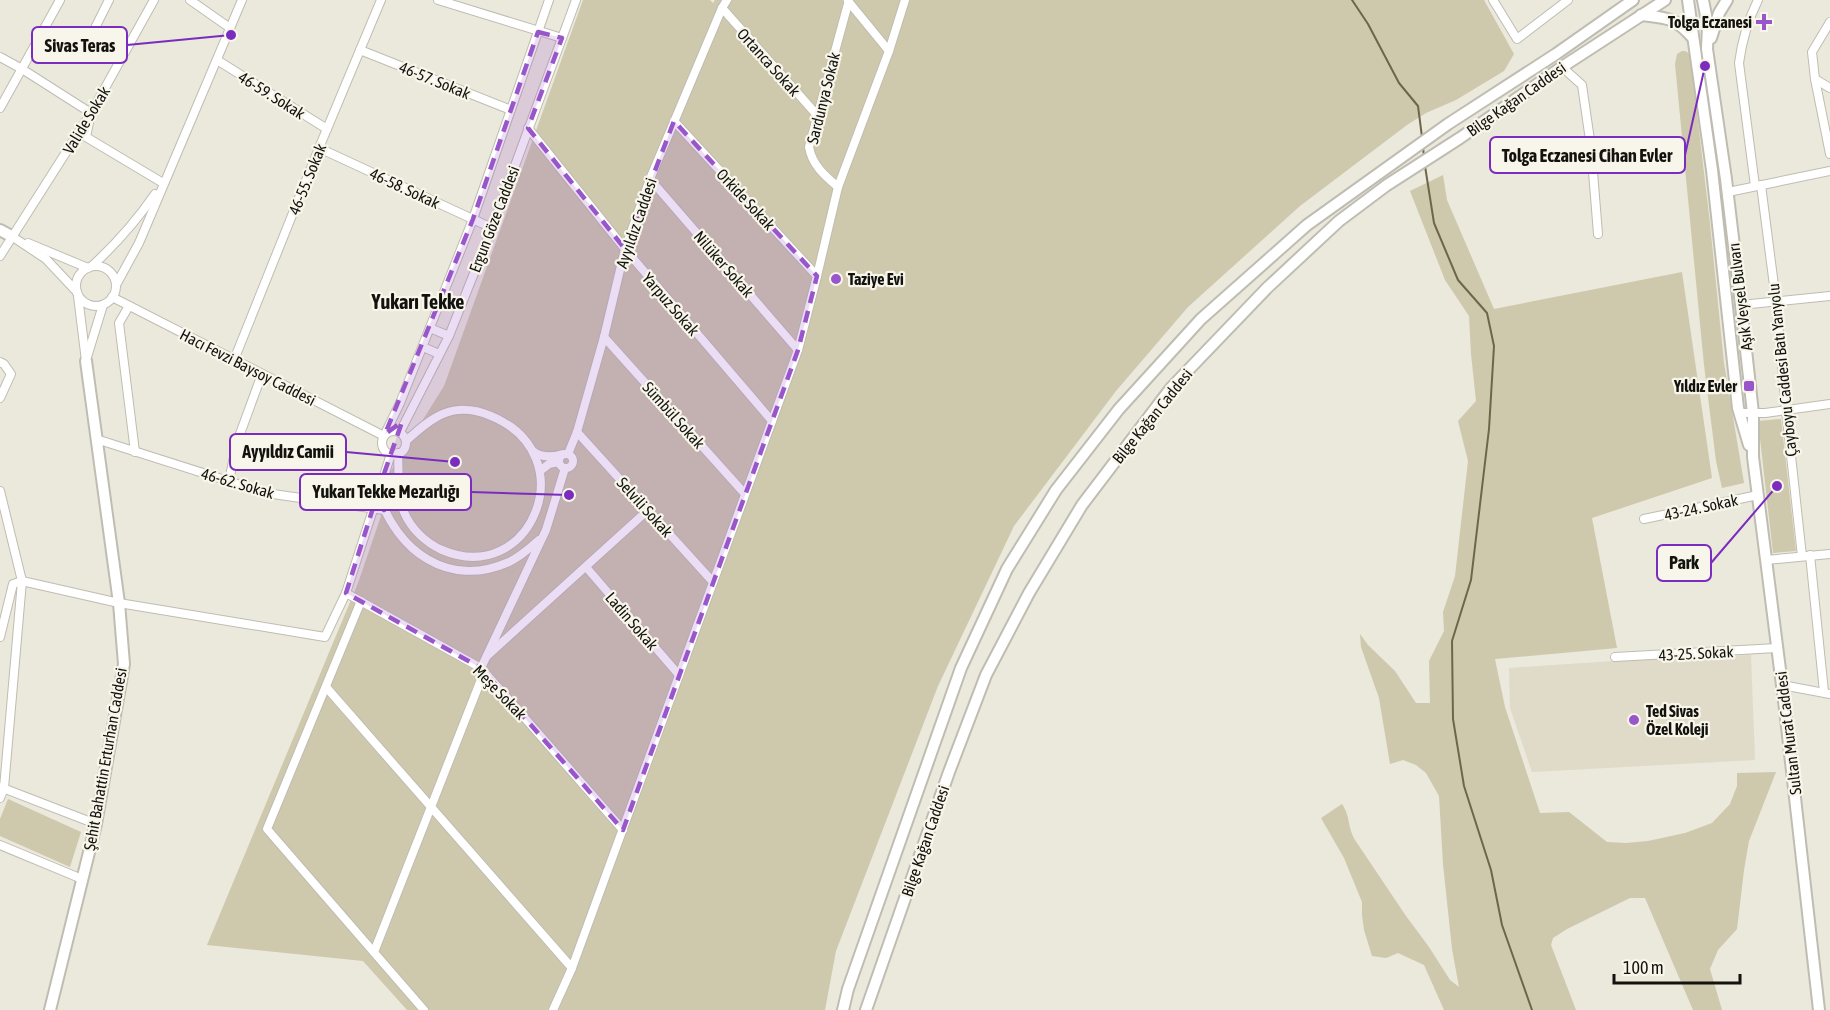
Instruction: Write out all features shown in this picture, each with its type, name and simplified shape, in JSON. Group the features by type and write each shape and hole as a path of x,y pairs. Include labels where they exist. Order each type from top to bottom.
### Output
{"main road":[{"name":"Bilge Kağan Caddesi","path":"843,1010 848,989 961,668 1007,568 1056,490 1119,409 1201,319 1307,225 1448,124 1556,54 1632,0"},
{"name":"Bilge Kağan Caddesi","path":"866,1010 945,783 986,675 1029,593 1082,505 1171,388 1267,288 1339,221 1403,174 1665,0"},
{"name":"Aşık Veysel Bulvarı","path":"1688,0 1712,170 1739,413 1753,457"},
{"name":"Aşık Veysel Bulvarı","path":"1703,0 1708,26 1707,49 1728,192 1753,413 1753,457"},
{"path":"1707,49 1719,13 1726,0"},
{"path":"1641,15 1662,17 1678,22 1693,38"},
{"path":"0,230 13,237"},
{"name":"Şehit Bahattin Erturhan Caddesi","path":"50,1010 96,824 124,663 119,603 86,361"},
{"name":"Sultan Murat Caddesi","path":"1753,457 1819,1010"}],"street":[{"path":"0,108 60,0"},
{"path":"80,58 109,0"},
{"name":"Valide Sokak","path":"0,256 91,113 154,0"},
{"path":"190,0 230,28"},
{"path":"13,237 46,260 87,304 102,305 112,297 139,243 242,0"},
{"name":"46-55. Sokak","path":"234,360 381,0"},
{"path":"438,0 562,38"},
{"name":"Ergun Göze Caddesi","path":"385,435 423,347 473,219 549,0"},
{"name":"Ergun Göze Caddesi","path":"400,432 449,336 492,228 576,0"},
{"name":"Ayyıldız Caddesi","path":"374,952 432,807 487,656 542,538 565,468 571,466 573,462 572,457 563,457 577,432 604,337 625,249 674,121 727,0"},
{"path":"553,1010 572,968 798,350 838,187 889,51 905,0"},
{"path":"1493,0 1517,39 1568,0"},
{"name":"Çayboyu Caddesi Batı Yanyolu","path":"1758,0 1750,15 1741,45 1739,63 1776,301 1786,410 1827,693"},
{"path":"849,1 889,51"},
{"name":"Sardunya Sokak","path":"838,187 825,175 811,155 810,147 849,1"},
{"name":"Ortanca Sokak","path":"722,8 817,115"},
{"path":"1830,22 1812,52 1830,154"},
{"name":"46-57. Sokak","path":"360,50 511,110"},
{"path":"0,57 91,113 86,137 163,183"},
{"name":"46-59. Sokak","path":"217,60 327,129"},
{"path":"1562,68 1582,85 1591,147 1598,234"},
{"path":"1815,79 1830,88"},
{"name":"Orkide Sokak","path":"674,121 817,276"},
{"name":"Yarpuz Sokak","path":"528,128 625,249 772,421"},
{"name":"46-58. Sokak","path":"319,148 492,228"},
{"path":"1728,192 1830,171"},
{"name":"Nilüker Sokak","path":"651,179 798,350"},
{"path":"77,294 78,277 119,241 163,183"},
{"path":"13,237 90,267 99,267 108,271 116,285"},
{"name":"Şehit Bahattin Erturhan Caddesi","path":"77,294 86,361"},
{"path":"1741,306 1830,296"},
{"name":"Hacı Fevzi Baysoy Caddesi","path":"112,297 385,435"},
{"name":"Şehit Bahattin Erturhan Caddesi","path":"86,361 102,305"},
{"path":"129,306 119,323 135,452"},
{"path":"430,327 449,336"},
{"name":"Sümbül Sokak","path":"604,337 745,494"},
{"path":"423,347 439,354"},
{"path":"0,362 11,374 0,398"},
{"path":"229,481 237,442 262,374"},
{"path":"1739,413 1830,404"},
{"path":"394,454 403,510 420,535 431,544 453,554 489,555 517,539 532,521 540,501 540,471 526,440 515,429 496,418 472,410 451,412 431,419 405,441"},
{"path":"0,637 13,584 22,581 119,603 325,637 346,592 378,491 394,454 404,448 405,441 400,432 392,431 385,435 382,441 387,452 394,454"},
{"name":"Selvili Sokak","path":"577,432 713,582"},
{"name":"46-62. Sokak","path":"96,439 266,493 384,510"},
{"path":"532,451 540,456 563,457"},
{"path":"563,457 561,467 565,468"},
{"path":"540,471 563,457"},
{"path":"0,491 22,581 0,798"},
{"path":"378,491 384,510 407,544 420,556 448,568 463,571 486,570 511,562 542,538"},
{"name":"43-24. Sokak","path":"1644,519 1758,495"},
{"path":"487,656 648,510"},
{"path":"1766,560 1830,554"},
{"name":"Ladin Sokak","path":"586,567 679,675"},
{"name":"Meşe Sokak","path":"346,592 483,670 623,830"},
{"path":"361,601 267,829 424,1010"},
{"name":"43-25. Sokak","path":"1615,657 1777,648"},
{"path":"1782,686 1827,693"},
{"path":"326,687 572,968"},
{"path":"2,787 96,824"},
{"path":"0,845 82,879"}],"highlighted area":[{"path":"538,32 562,38 528,128 625,249 674,121 817,276 798,350 623,830 481,668 346,593 373,508 384,510 378,491 402,422 385,434 473,219"}],"shaded area":[{"path":"583,0 710,0 713,3 715,0 1484,0 1514,54 1504,71 1456,100 1426,113 1407,125 1300,206 1188,307 1116,391 1014,526 938,686 836,951 825,1010 407,1010 363,961 207,945 358,583 381,516 389,474 444,386"},
{"path":"1682,51 1690,54 1724,363 1744,483 1722,488 1716,461 1704,365 1675,64 1677,54"},
{"path":"1443,175 1447,200 1494,309 1682,272 1712,478 1592,518 1617,648 1495,659 1505,707 1540,813 1569,812 1607,842 1648,841 1685,833 1712,823 1730,804 1737,786 1737,773 1776,772 1749,841 1737,929 1718,950 1710,969 1722,1010 1693,1010 1645,898 1630,898 1553,938 1551,945 1576,1010 1444,1010 1424,965 1398,953 1386,958 1372,956 1364,930 1362,902 1344,858 1321,818 1342,804 1355,840 1450,980 1459,987 1452,949 1443,864 1439,796 1426,773 1416,765 1403,760 1390,764 1379,698 1361,647 1360,634 1395,671 1416,703 1430,703 1429,661 1444,631 1443,612 1455,576 1468,461 1458,421 1476,401 1469,316 1445,280 1410,191"},
{"path":"1781,419 1796,551 1773,553 1758,421"},
{"name":"Ted Sivas Özel Koleji","path":"1751,655 1755,760 1532,772 1510,708 1509,668"},
{"path":"8,799 81,832 70,867 0,836 0,819"}],"waterway":[{"path":"1352,0 1368,24 1399,83 1418,106 1422,137"},
{"path":"1423,146 1424,158"},
{"path":"1425,166 1434,223 1458,280 1487,313 1494,346 1489,429 1471,580 1452,641 1453,719 1464,786 1491,870 1502,925 1532,1010"}],"place":[{"name":"Tolga Eczanesi","path":"1764,22"},
{"name":"Sivas Teras","path":"231,35"},
{"name":"Tolga Eczanesi Cihan Evler","path":"1705,66"},
{"name":"Taziye Evi","path":"836,279"},
{"name":"Yıldız Evler","path":"1749,386"},
{"name":"Ayyıldız Camii","path":"455,462"},
{"name":"Park","path":"1777,486"},
{"name":"Yukarı Tekke Mezarlığı","path":"569,495"},
{"name":"Ted Sivas Özel Koleji","path":"1634,720"}],"district":[{"name":"Yukarı Tekke","path":"418,302"}]}
